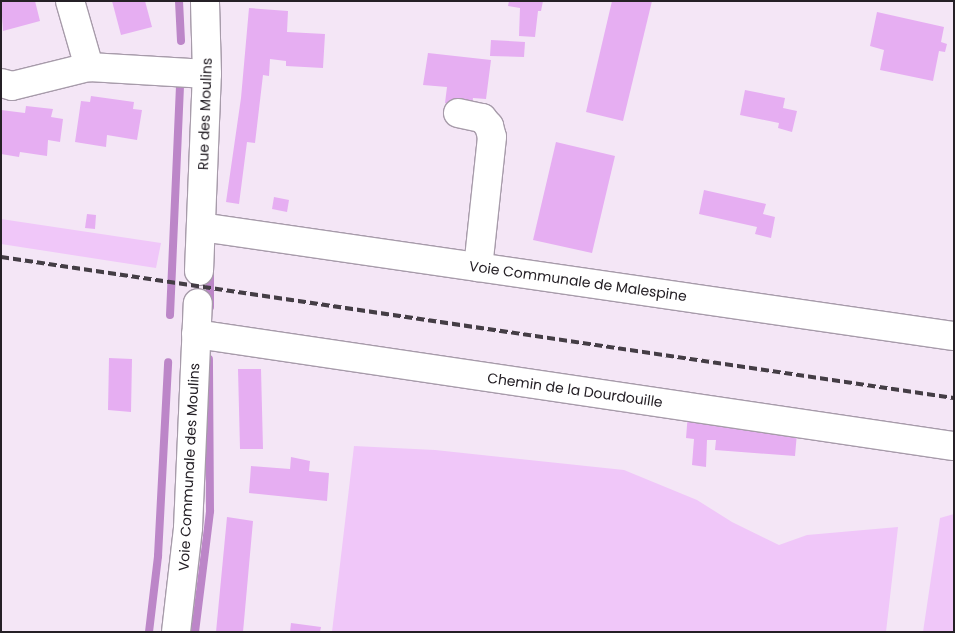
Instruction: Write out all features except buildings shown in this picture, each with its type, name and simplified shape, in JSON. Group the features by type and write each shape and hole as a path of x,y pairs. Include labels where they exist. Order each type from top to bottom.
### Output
{"street":[{"path":"70,1 89,67"},
{"name":"Rue des Moulins","path":"201,227 207,74 205,1"},
{"path":"1,83 12,86 89,67 207,74"},
{"path":"458,113 482,118 489,126 492,137 478,267"},
{"path":"199,271 201,227"},
{"name":"Voie Communale de Malespine","path":"201,227 954,336"},
{"name":"Voie Communale des Moulins","path":"176,632 188,528 198,303"},
{"name":"Chemin de la Dourdouille","path":"196,334 954,446"}],"shaded area":[{"path":"1,219 161,243 156,268 1,244"},
{"path":"354,446 435,450 624,470 697,500 732,522 779,545 807,535 898,527 886,632 332,632"},
{"path":"954,514 954,632 923,632 940,518"}],"waterway":[{"path":"179,1 181,41"},
{"path":"170,315 180,88"},
{"path":"210,271 210,307"},
{"path":"195,632 210,511 209,359"},
{"path":"149,632 158,556 168,362"}],"railway":[{"path":"1,257 954,398"}]}
